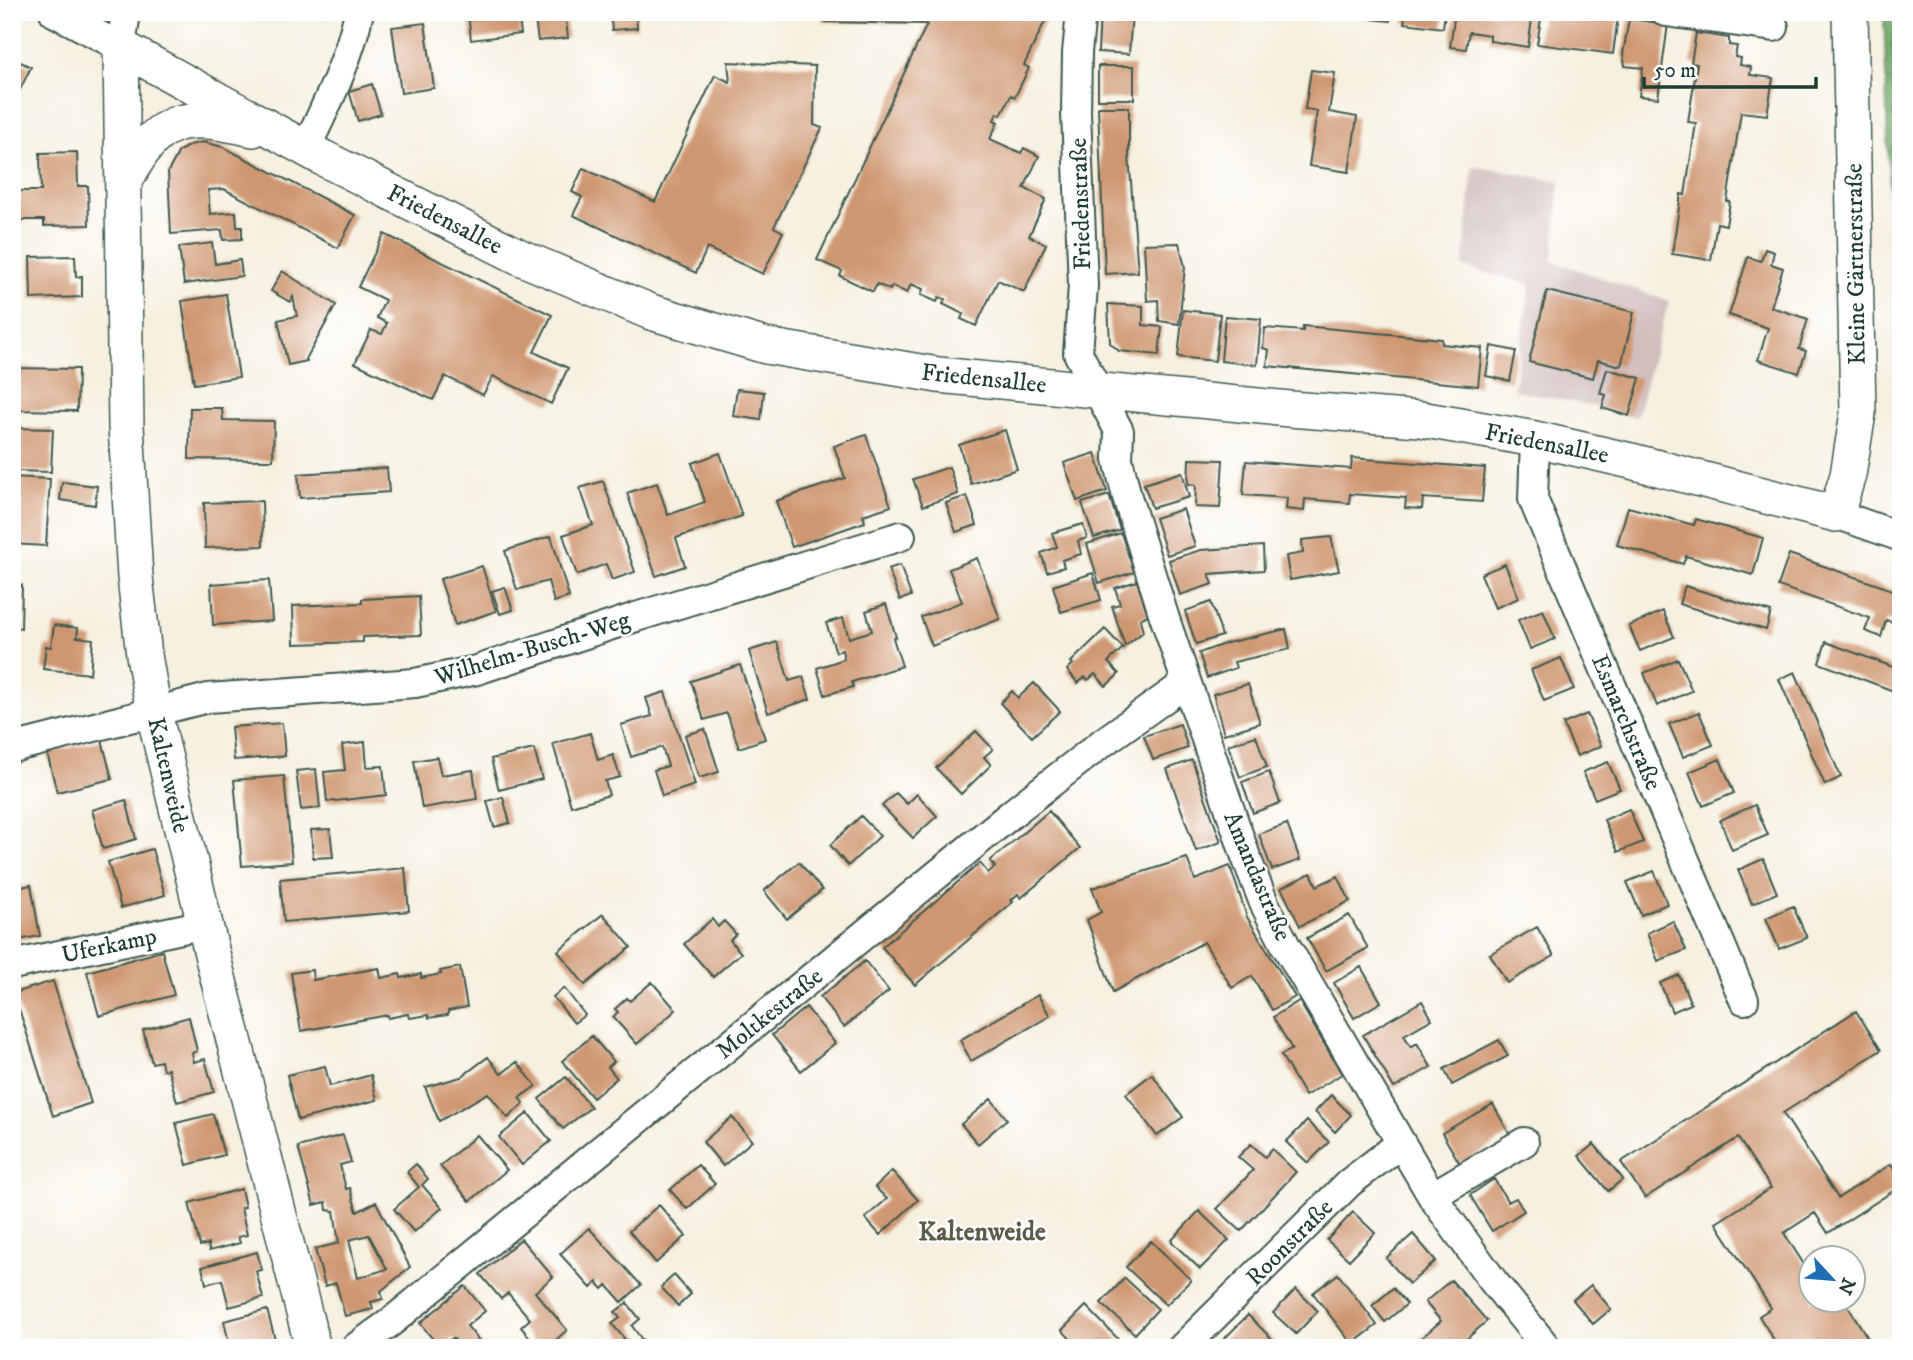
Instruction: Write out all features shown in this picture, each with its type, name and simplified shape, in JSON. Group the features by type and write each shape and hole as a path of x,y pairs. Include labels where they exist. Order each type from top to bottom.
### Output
{"main road":[{"name":"Kleine Gärtnerstraße","path":"1836,514 1848,475 1858,413 1850,12"},
{"name":"Friedensallee","path":"121,47 296,142 522,258 652,312 766,345 938,374 1420,419 1535,439 1836,514"},
{"name":"Kaltenweide","path":"121,47 126,426 135,577 144,655 154,713 205,924 313,1348"},
{"name":"Kaltenweide","path":"122,188 136,158 151,140 174,124 191,119 215,120 296,142"}],"street":[{"path":"54,12 121,47 126,12"},
{"path":"296,142 344,62 354,37 359,12"},
{"name":"Friedenstraße","path":"1081,12 1076,113 1083,286 1078,353 1099,390"},
{"path":"1666,12 1774,27"},
{"name":"Amandastraße","path":"1099,390 1119,431 1118,459 1127,497 1186,683 1245,857 1264,903 1286,946 1432,1196 1493,1281 1546,1348"},
{"name":"Esmarchstraße","path":"1535,439 1533,499 1744,1000"},
{"name":"Friedensallee","path":"1836,514 1901,537"},
{"name":"Wilhelm-Busch-Weg","path":"12,748 208,698 415,683 477,670 636,617 901,536"},
{"name":"Moltkestraße","path":"355,1348 391,1322 1015,811 1102,743 1186,683"},
{"name":"Uferkamp","path":"12,965 205,924"},
{"path":"1432,1196 1524,1142"},
{"name":"Roonstraße","path":"1182,1348 1349,1183 1401,1143"}],"shaded area":[{"path":"1473,166 1560,181 1553,261 1669,301 1636,418 1602,408 1513,390 1531,284 1463,267"}],"green space":[{"path":"1884,12 1901,12 1901,208 1890,208"}],"building":[{"path":"468,12 518,12 521,34 471,40"},
{"path":"534,12 565,12 568,38 538,41"},
{"path":"610,12 636,12 637,28 612,30"},
{"path":"823,12 1037,12 1047,17 1024,65 1029,68 1015,97 1011,95 1001,115 997,113 994,120 998,122 990,139 1021,153 1024,148 1039,156 1024,188 1046,199 1029,236 1046,244 1024,292 998,280 976,326 961,319 963,314 943,304 945,299 939,297 937,302 921,295 923,289 911,284 907,293 892,286 890,290 877,284 873,292 840,276 842,271 817,260 927,24 823,22"},
{"path":"1100,12 1132,12 1129,54 1098,52"},
{"path":"1372,12 1392,12 1390,21 1372,19"},
{"path":"1406,12 1445,12 1443,28 1404,23"},
{"path":"1455,12 1533,12 1528,47 1490,41 1490,35 1469,32 1466,49 1450,47"},
{"path":"1542,12 1579,12 1618,17 1613,54 1537,44"},
{"path":"1629,19 1668,24 1658,98 1639,96 1643,68 1625,66 1623,54"},
{"path":"425,23 434,88 401,93 392,27"},
{"path":"1696,33 1729,38 1729,45 1737,46 1735,57 1741,58 1740,65 1751,67 1750,75 1773,78 1767,115 1741,112 1727,201 1730,202 1726,225 1717,223 1711,260 1672,254 1681,194 1685,195 1696,123 1688,122 1697,64 1691,63"},
{"path":"12,58 31,67 12,106"},
{"path":"728,62 815,66 814,125 822,128 774,227 783,232 763,274 707,248 696,273 573,215 582,197 572,192 583,168 655,202 715,75 730,82"},
{"path":"1098,66 1134,66 1134,99 1098,99"},
{"path":"1311,70 1335,73 1329,112 1357,117 1349,172 1309,166 1317,111 1305,109"},
{"path":"372,84 381,114 358,121 349,91"},
{"path":"1098,107 1129,107 1129,156 1138,272 1105,274"},
{"path":"203,142 223,147 355,215 338,248 224,189 208,190 210,214 236,212 237,227 242,227 242,239 223,240 222,230 171,234 168,172 179,151"},
{"path":"77,152 78,186 88,186 89,225 44,226 44,220 12,220 12,191 41,191 40,153"},
{"path":"384,234 552,315 534,352 568,368 551,404 493,376 483,395 445,376 433,400 355,363 371,330 382,334 387,323 377,318 385,300 358,287"},
{"path":"212,243 215,264 240,260 242,276 184,284 179,247"},
{"path":"1179,243 1185,267 1179,324 1159,321 1158,300 1147,301 1144,244"},
{"path":"1765,249 1774,252 1771,264 1783,268 1771,307 1808,319 1799,349 1806,351 1799,373 1758,360 1768,328 1729,315 1748,257 1761,261"},
{"path":"75,256 76,277 82,276 82,297 31,299 30,257"},
{"path":"282,271 336,305 307,361 288,365 278,320 297,316 293,297 290,302 271,291"},
{"path":"1547,291 1634,312 1621,366 1598,360 1593,378 1529,362"},
{"path":"226,294 239,377 194,384 182,301"},
{"path":"1108,304 1143,306 1143,325 1162,327 1159,355 1119,351 1110,343"},
{"path":"1183,310 1220,314 1215,361 1178,357"},
{"path":"1225,316 1261,319 1257,365 1221,361"},
{"path":"1303,326 1442,339 1442,344 1482,348 1478,386 1267,366 1269,350 1263,348 1265,328 1303,331"},
{"path":"1491,346 1516,351 1510,381 1486,376"},
{"path":"12,368 78,369 77,411 12,410"},
{"path":"1607,369 1640,378 1629,416 1602,408 1606,395 1600,393"},
{"path":"737,389 764,392 761,420 733,416"},
{"path":"190,408 222,408 223,420 274,421 273,460 189,459"},
{"path":"12,428 53,429 51,472 12,471"},
{"path":"1005,430 1017,469 971,484 959,445"},
{"path":"866,435 891,506 863,515 865,522 792,547 776,501 845,478 834,446"},
{"path":"720,453 742,516 676,538 685,566 656,576 627,493 657,483 668,515 705,502 692,463"},
{"path":"1095,453 1107,491 1077,501 1064,463"},
{"path":"1352,458 1485,468 1482,502 1423,498 1422,509 1405,508 1406,498 1350,494 1349,503 1305,499 1304,511 1286,509 1287,498 1243,495 1246,461 1351,469"},
{"path":"1189,459 1223,460 1220,508 1195,507 1196,485 1188,484"},
{"path":"949,467 958,494 923,506 913,479"},
{"path":"387,468 389,492 300,498 298,474"},
{"path":"1182,472 1189,497 1152,508 1144,484"},
{"path":"12,477 50,479 46,546 12,544"},
{"path":"603,481 635,572 612,580 606,564 577,575 563,535 593,525 580,488"},
{"path":"62,482 97,486 95,505 60,500"},
{"path":"1109,495 1120,530 1094,538 1082,503"},
{"path":"967,496 977,525 956,532 946,503"},
{"path":"262,501 263,546 205,548 204,503"},
{"path":"1628,507 1694,525 1696,519 1763,538 1753,575 1686,556 1683,564 1617,545"},
{"path":"1183,509 1195,546 1167,555 1155,518"},
{"path":"1083,524 1087,538 1078,541 1081,554 1062,560 1064,567 1047,572 1041,553 1057,547 1052,533"},
{"path":"1121,533 1134,572 1099,583 1087,544"},
{"path":"551,536 569,597 554,602 548,581 517,590 505,551"},
{"path":"1331,537 1339,571 1290,580 1286,556 1303,553 1302,540"},
{"path":"1263,546 1264,570 1209,574 1213,584 1180,595 1169,560 1201,550"},
{"path":"1789,554 1901,593 1901,625 1886,620 1881,637 1865,631 1870,618 1778,586"},
{"path":"977,558 1000,619 932,646 921,617 962,602 949,569"},
{"path":"1505,564 1519,598 1495,608 1481,574"},
{"path":"900,565 911,596 900,600 888,569"},
{"path":"482,566 496,611 455,625 440,579"},
{"path":"1093,573 1101,600 1061,612 1053,586"},
{"path":"269,580 272,621 213,625 211,584"},
{"path":"1137,581 1148,615 1140,619 1143,632 1125,646 1112,606 1120,604 1115,588"},
{"path":"12,585 22,585 21,628 12,627"},
{"path":"1685,586 1771,612 1766,630 1679,604"},
{"path":"505,587 513,610 500,614 492,591"},
{"path":"419,596 421,635 363,637 363,642 294,644 293,606 362,603 362,599"},
{"path":"1211,602 1222,636 1196,644 1185,611"},
{"path":"886,604 902,666 852,682 853,687 825,695 817,668 844,659 842,650 836,652 826,623 843,618 849,638 872,631 866,611"},
{"path":"1543,610 1555,639 1530,649 1518,620"},
{"path":"1663,611 1674,637 1640,651 1629,626"},
{"path":"54,625 78,628 77,637 93,639 90,674 43,669 46,646 51,647"},
{"path":"1105,629 1123,648 1108,662 1119,674 1106,686 1095,674 1078,683 1067,670 1073,664 1071,662"},
{"path":"1286,629 1290,649 1234,662 1236,668 1207,678 1199,653 1227,643"},
{"path":"777,642 789,681 803,677 810,699 768,713 749,651"},
{"path":"1826,642 1901,670 1899,693 1819,663"},
{"path":"1561,658 1574,689 1544,701 1531,670"},
{"path":"1678,659 1692,691 1657,706 1644,673"},
{"path":"740,665 765,739 739,748 727,713 704,720 691,681"},
{"path":"1795,672 1841,777 1825,785 1779,679"},
{"path":"1034,683 1060,711 1032,737 1000,703 1012,691 1018,698"},
{"path":"1248,684 1260,723 1224,734 1213,694"},
{"path":"665,692 695,785 662,796 654,770 668,766 662,747 631,757 621,725 652,716 646,698"},
{"path":"1699,712 1713,745 1683,757 1669,724"},
{"path":"1587,714 1601,746 1577,756 1563,724"},
{"path":"282,723 285,756 234,760 231,727"},
{"path":"1180,724 1188,748 1153,760 1144,736"},
{"path":"705,729 719,772 699,778 685,735"},
{"path":"976,731 993,749 984,757 991,765 961,794 936,768"},
{"path":"590,733 598,760 613,755 620,777 605,781 609,795 571,806 553,744"},
{"path":"1256,736 1267,767 1240,777 1228,745"},
{"path":"102,740 112,779 57,792 47,753"},
{"path":"365,742 367,767 383,766 386,795 327,802 324,772 345,770 342,745"},
{"path":"534,749 542,779 499,790 491,759"},
{"path":"437,757 441,775 473,770 477,799 422,808 414,761"},
{"path":"1720,759 1734,793 1703,806 1689,772"},
{"path":"1192,760 1221,842 1196,851 1167,769"},
{"path":"1608,762 1620,789 1595,799 1583,772"},
{"path":"316,769 320,808 301,810 296,771"},
{"path":"1269,772 1280,803 1253,813 1242,782"},
{"path":"284,776 292,862 242,866 234,780"},
{"path":"896,793 907,804 917,794 937,816 913,838 882,806"},
{"path":"503,797 510,823 494,827 487,801"},
{"path":"126,800 136,839 103,849 92,810"},
{"path":"1755,805 1768,835 1732,850 1720,820"},
{"path":"1629,809 1643,842 1618,852 1604,820"},
{"path":"1049,811 1080,848 1021,898 1018,894 1011,900 1013,902 915,985 882,947 980,863 988,873 995,867 990,861"},
{"path":"861,816 880,836 848,866 830,845"},
{"path":"1287,824 1300,860 1272,870 1259,834"},
{"path":"330,829 333,857 313,858 311,830"},
{"path":"152,849 165,895 121,908 108,862"},
{"path":"1187,858 1195,880 1230,866 1247,917 1295,997 1272,1010 1252,976 1232,988 1204,942 1113,992 1087,920 1101,912 1092,888"},
{"path":"1763,859 1777,893 1752,904 1738,870"},
{"path":"799,862 822,890 787,919 764,891"},
{"path":"405,868 409,911 284,922 280,879"},
{"path":"1654,871 1667,904 1641,915 1627,882"},
{"path":"1311,873 1317,886 1338,876 1350,901 1300,926 1281,888"},
{"path":"31,885 40,936 12,941 12,889"},
{"path":"1793,906 1807,938 1779,949 1766,918"},
{"path":"603,914 631,947 585,985 558,951"},
{"path":"1349,915 1368,948 1326,971 1307,938"},
{"path":"712,919 718,927 724,921 736,934 730,940 741,953 713,977 684,944"},
{"path":"1673,921 1686,950 1658,961 1647,933"},
{"path":"1537,927 1554,956 1507,983 1490,954"},
{"path":"162,951 174,995 99,1016 87,972"},
{"path":"865,961 889,991 844,1027 820,997"},
{"path":"460,967 467,1007 448,1011 448,1015 409,1018 408,1014 388,1018 388,1015 301,1031 291,973 312,970 313,980 379,968 381,978 421,974 421,978"},
{"path":"1361,967 1381,1002 1354,1018 1334,983"},
{"path":"1679,975 1691,1004 1672,1012 1660,983"},
{"path":"53,981 91,1103 53,1116 14,993"},
{"path":"652,982 676,1010 637,1044 613,1017 618,1012 615,1009 627,998 630,1001"},
{"path":"564,988 585,1015 574,1023 553,997"},
{"path":"1038,995 1050,1016 971,1061 960,1040"},
{"path":"1299,1001 1342,1074 1305,1096 1281,1055 1292,1049 1273,1017"},
{"path":"1422,1001 1432,1019 1404,1035 1411,1047 1417,1043 1431,1067 1394,1088 1363,1035"},
{"path":"806,1007 835,1043 801,1071 772,1035"},
{"path":"1856,1011 1881,1050 1783,1113 1838,1198 1891,1164 1901,1179 1901,1186 1828,1233 1815,1213 1784,1233 1798,1255 1798,1314 1853,1314 1874,1348 1779,1348 1759,1316 1771,1308 1716,1223 1771,1188 1738,1138 1645,1198 1621,1162"},
{"path":"189,1017 197,1051 192,1053 194,1062 205,1059 214,1092 177,1102 168,1069 163,1070 161,1061 152,1063 143,1030"},
{"path":"592,1036 614,1062 608,1067 617,1078 593,1098 562,1061"},
{"path":"1499,1040 1508,1056 1452,1085 1444,1069"},
{"path":"488,1057 501,1074 517,1062 536,1086 519,1098 524,1103 508,1118 488,1093 439,1121 425,1087 461,1077"},
{"path":"325,1066 330,1086 371,1075 377,1100 298,1120 287,1075"},
{"path":"1152,1074 1183,1117 1157,1136 1126,1094"},
{"path":"566,1077 591,1107 563,1129 539,1099"},
{"path":"1331,1095 1351,1115 1335,1132 1315,1112"},
{"path":"991,1099 1007,1119 978,1144 961,1124"},
{"path":"1493,1104 1510,1135 1460,1164 1442,1133"},
{"path":"528,1113 551,1141 522,1165 499,1137"},
{"path":"213,1114 224,1155 187,1165 176,1123"},
{"path":"732,1117 752,1141 723,1166 703,1142"},
{"path":"1307,1121 1329,1142 1308,1163 1286,1142"},
{"path":"343,1135 351,1162 340,1165 346,1189 350,1188 357,1212 376,1202 410,1267 381,1291 383,1299 371,1302 373,1309 345,1316 336,1283 325,1286 315,1249 339,1243 334,1211 327,1210 326,1202 314,1205 298,1147","holes":["369,1235 387,1269 358,1278 349,1240"]},
{"path":"477,1135 507,1170 470,1201 440,1166"},
{"path":"1251,1144 1265,1157 1272,1149 1296,1172 1241,1231 1217,1209 1253,1170 1238,1157"},
{"path":"1594,1144 1623,1179 1608,1191 1579,1156"},
{"path":"416,1164 428,1179 422,1185 442,1208 414,1232 394,1209 419,1187 407,1172"},
{"path":"698,1165 715,1184 687,1209 670,1190"},
{"path":"892,1171 918,1200 880,1235 865,1218 887,1199 875,1187"},
{"path":"1494,1179 1508,1202 1516,1198 1524,1211 1492,1231 1470,1195"},
{"path":"241,1189 245,1207 241,1208 247,1235 238,1237 240,1243 209,1251 208,1244 200,1246 189,1203"},
{"path":"659,1205 686,1236 656,1263 629,1231"},
{"path":"1199,1211 1229,1240 1200,1269 1171,1241"},
{"path":"1353,1212 1375,1233 1349,1260 1327,1240"},
{"path":"589,1228 641,1285 622,1302 607,1285 603,1289 597,1282 591,1288 560,1254"},
{"path":"1413,1234 1436,1261 1409,1284 1386,1258"},
{"path":"521,1239 553,1277 535,1292 567,1330 547,1348 538,1348 521,1327 530,1319 508,1293 501,1299 480,1274"},
{"path":"1151,1241 1191,1280 1166,1305 1126,1267"},
{"path":"257,1252 262,1270 256,1271 263,1298 229,1307 222,1280 206,1284 202,1267"},
{"path":"1338,1274 1377,1325 1352,1344 1313,1293"},
{"path":"674,1275 691,1294 678,1306 661,1287"},
{"path":"1125,1278 1158,1309 1135,1334 1101,1303"},
{"path":"1451,1280 1487,1321 1456,1348 1428,1348 1420,1339 1441,1321 1425,1302"},
{"path":"1591,1285 1611,1309 1593,1324 1573,1300"},
{"path":"465,1286 485,1311 467,1326 485,1348 461,1348 453,1338 440,1348 420,1323"},
{"path":"1393,1288 1407,1304 1385,1322 1372,1306"},
{"path":"1296,1289 1318,1311 1296,1334 1273,1313"},
{"path":"627,1303 640,1319 632,1326 643,1341 634,1348 612,1324 620,1318 615,1312"},
{"path":"1086,1306 1121,1342 1116,1348 1079,1348 1062,1330"},
{"path":"267,1310 275,1339 230,1348 224,1321"},
{"path":"1248,1315 1274,1341 1267,1348 1226,1348 1221,1342"}],"district":[{"name":"Kaltenweide","path":"982,1231"}]}
